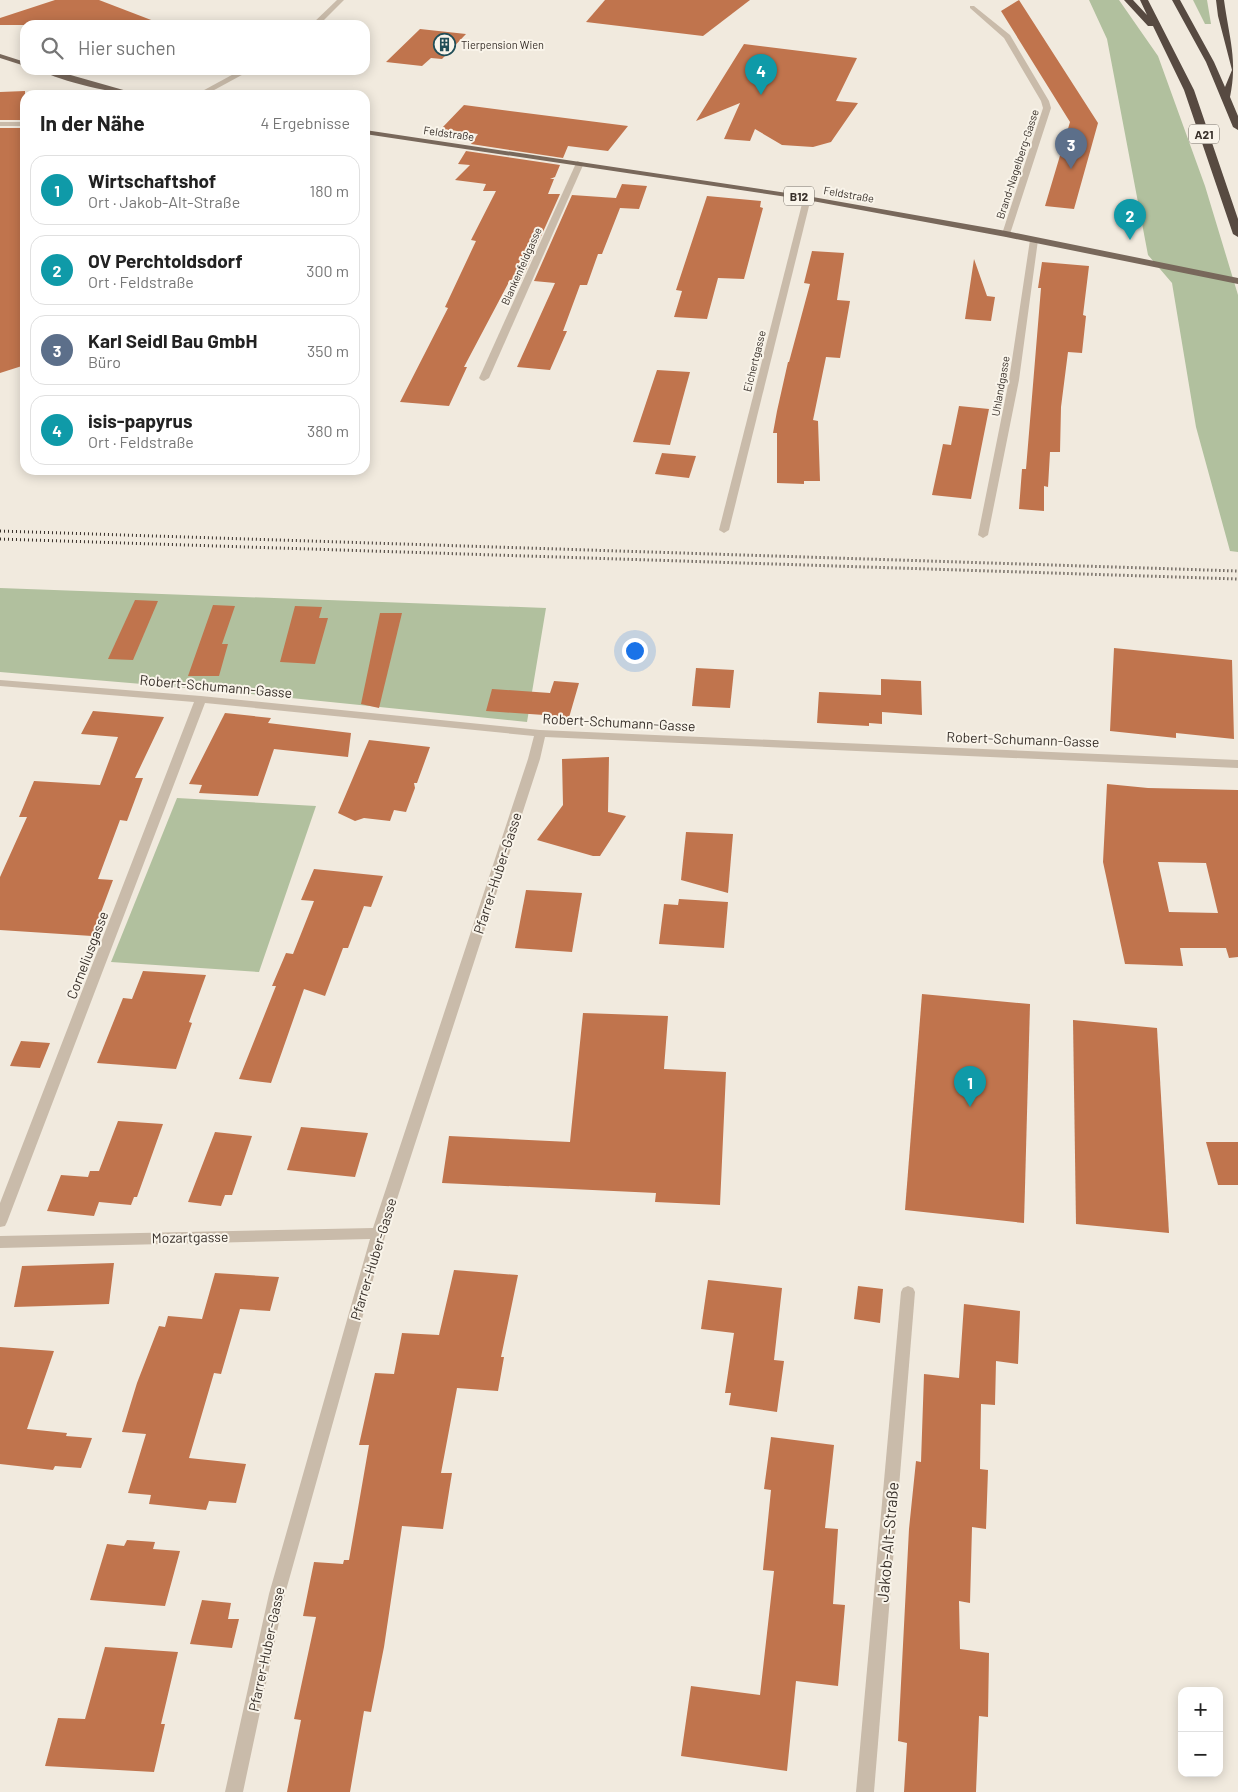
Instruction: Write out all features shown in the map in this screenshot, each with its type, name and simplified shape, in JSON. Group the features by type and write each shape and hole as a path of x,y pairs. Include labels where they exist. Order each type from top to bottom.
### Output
{"highway":[{"path":"1128,0 1164,37"},
{"name":"A21","path":"1144,0 1189,90 1238,234"},
{"name":"A21","path":"1176,0 1210,62 1238,127"},
{"path":"1220,0 1222,16 1236,70 1226,96"}],"main road":[{"path":"0,56 20,62"},
{"path":"61,75 115,90"},
{"name":"Feldstraße","path":"370,133 807,198 1006,234 1238,281"}],"street":[{"path":"320,20 341,0"},
{"name":"Brand-Nagelberg-Gasse","path":"972,7 1007,37 1045,101 1046,108 1006,234"},
{"path":"209,90 237,75"},
{"path":"0,124 20,124"},
{"name":"Blankenfeldgasse","path":"484,378 580,163"},
{"name":"Eichertgasse","path":"724,530 807,198"},
{"name":"Uhlandgasse","path":"983,535 1014,380 1034,240"},
{"name":"Robert-Schumann-Gasse","path":"0,683 201,699 540,733 1238,764"},
{"name":"Corneliusgasse","path":"0,1222 201,699"},
{"name":"Pfarrer-Huber-Gasse","path":"234,1792 277,1594 380,1233 534,759 540,733"},
{"name":"Mozartgasse","path":"0,1242 380,1233"},
{"name":"Jakob-Alt-Straße","path":"865,1792 908,1292"}],"green space":[{"path":"1089,0 1119,0 1158,56 1205,186 1238,295 1238,552 1230,551 1196,427 1172,283 1148,255 1107,39"},
{"path":"1193,0 1207,0 1211,24 1205,24"},
{"path":"0,588 546,608 527,722 213,690 0,672"},
{"path":"177,798 316,806 259,972 111,962"}],"building":[{"path":"55,0 99,0 151,20 20,20 20,25 0,25 0,18"},
{"path":"605,0 750,0 703,36 586,22"},
{"path":"1019,0 1098,123 1074,209 1045,206 1070,122 1001,11"},
{"name":"Tierpension Wien","path":"420,29 466,34 442,59 431,58 422,66 386,62"},
{"path":"744,44 857,58 836,101 858,103 831,142 813,147 782,145 755,129 750,141 724,139 740,103 696,121"},
{"path":"20,91 20,120 0,120 0,92"},
{"path":"464,105 628,126 608,151 568,146 563,158 471,144 478,134 441,129"},
{"path":"0,128 20,128 20,367 0,373"},
{"path":"466,151 560,165 555,177 550,179 554,179 548,194 560,194 521,281 510,280 464,367 467,367 449,406 400,402 448,308 445,307 476,241 471,240 496,191 483,191 486,184 455,180 470,165 458,164"},
{"path":"622,184 647,186 639,209 620,208 602,254 598,254 587,285 580,285 563,331 567,331 550,370 517,367 555,283 534,281 572,195 616,198"},
{"path":"707,196 761,201 760,207 763,208 744,279 718,278 707,319 674,317 682,291 676,290"},
{"path":"812,251 844,253 837,300 850,301 840,358 826,357 813,420 818,421 820,481 804,481 804,484 777,483 777,433 773,433 788,362 810,284 804,283"},
{"path":"974,259 987,296 995,297 991,321 965,319"},
{"path":"1042,262 1089,266 1083,315 1086,316 1082,353 1068,352 1061,407 1060,452 1050,452 1048,487 1044,486 1044,511 1019,509 1022,469 1026,469 1041,288 1038,288"},
{"path":"657,370 690,372 670,445 633,442"},
{"path":"959,406 989,409 971,499 932,495 943,444 951,445"},
{"path":"662,453 696,456 689,478 655,474"},
{"path":"135,600 158,601 133,660 108,659"},
{"path":"213,605 235,606 222,644 228,644 219,676 188,676"},
{"path":"295,606 322,607 319,618 328,618 315,664 280,662"},
{"path":"380,613 402,613 379,708 361,704"},
{"path":"1114,648 1232,660 1234,739 1176,733 1176,738 1110,731"},
{"path":"696,668 734,670 730,708 692,706"},
{"path":"881,679 921,681 922,715 882,712 882,724 869,723 869,726 817,723 819,692 881,695"},
{"path":"554,681 579,683 568,721 543,719 544,715 486,711 492,689 550,693"},
{"path":"93,711 164,717 135,778 143,778 127,821 120,820 98,879 113,880 92,936 0,930 0,877 27,817 19,817 34,781 100,785 118,737 81,734"},
{"path":"225,713 271,718 268,723 351,733 348,757 274,749 258,796 199,793 202,785 189,784"},
{"path":"369,740 430,747 417,783 414,783 415,788 406,812 394,810 390,821 364,818 355,821 338,813"},
{"path":"609,757 608,812 626,816 600,856 593,856 537,840 563,805 562,759"},
{"path":"1107,784 1148,788 1238,790 1238,957 1229,958 1226,948 1180,948 1183,966 1125,964 1103,862","holes":["1158,862 1206,863 1218,913 1169,912"]},
{"path":"686,832 733,834 728,893 681,880"},
{"path":"314,869 383,876 371,907 364,906 348,948 343,948 325,996 304,989 271,1083 239,1079 276,986 272,986 286,953 293,954 314,901 301,900"},
{"path":"526,890 582,893 572,952 515,948"},
{"path":"679,899 728,902 724,948 659,944 664,904 678,905"},
{"path":"143,971 206,975 189,1022 192,1023 176,1069 97,1063 123,998 132,999"},
{"path":"922,994 1030,1004 1024,1223 905,1210"},
{"path":"583,1013 668,1016 664,1069 726,1072 720,1205 655,1202 656,1193 442,1183 449,1136 570,1142"},
{"path":"1073,1020 1157,1028 1169,1233 1076,1224"},
{"path":"21,1041 50,1043 40,1068 10,1066"},
{"path":"118,1121 163,1124 137,1197 134,1197 131,1205 99,1202 94,1216 47,1211 61,1175 88,1177 90,1171 99,1171"},
{"path":"301,1127 368,1133 355,1177 287,1170"},
{"path":"215,1132 252,1136 232,1195 225,1195 221,1206 188,1202"},
{"path":"1206,1142 1238,1142 1238,1185 1218,1185"},
{"path":"114,1263 109,1304 14,1307 22,1266"},
{"path":"454,1270 518,1275 501,1357 504,1357 498,1391 457,1388 441,1473 452,1473 443,1529 402,1526 384,1647 371,1712 364,1711 350,1792 287,1792 301,1720 294,1719 316,1617 303,1616 314,1562 343,1564 344,1560 349,1560 369,1445 359,1445 375,1373 394,1374 402,1333 439,1335"},
{"path":"215,1273 279,1277 270,1311 240,1309 221,1374 214,1373 189,1458 246,1464 236,1503 209,1501 206,1510 149,1504 151,1495 128,1493 146,1434 122,1432 137,1383 159,1326 165,1327 168,1316 202,1319"},
{"path":"708,1280 782,1288 774,1360 784,1361 777,1412 729,1405 731,1393 725,1393 734,1333 701,1329"},
{"path":"858,1286 883,1289 880,1323 854,1319"},
{"path":"964,1304 1020,1311 1018,1364 996,1361 995,1405 981,1404 980,1469 988,1470 986,1529 972,1527 970,1603 959,1601 960,1649 989,1653 988,1717 979,1716 976,1792 904,1792 907,1743 898,1741 909,1529 916,1461 921,1462 924,1374 959,1378"},
{"path":"0,1347 54,1351 27,1429 67,1433 66,1436 92,1438 81,1468 55,1466 53,1470 0,1464"},
{"path":"771,1437 834,1445 825,1528 838,1529 833,1604 845,1605 838,1686 796,1681 787,1771 681,1756 691,1686 760,1695 774,1571 763,1570 771,1490 764,1489"},
{"path":"127,1540 155,1542 153,1549 180,1551 165,1606 90,1600 107,1544 124,1546"},
{"path":"202,1600 231,1603 228,1619 239,1619 232,1648 190,1644"},
{"path":"105,1647 178,1652 161,1724 165,1724 154,1772 45,1766 58,1718 85,1719"}],"railway":[{"path":"0,531 1238,571"},
{"path":"0,539 1238,579"}],"place":[{"name":"Tierpension Wien","path":"445,44"},
{"name":"isis-papyrus","path":"761,95"},
{"name":"Karl Seidl Bau GmbH","path":"1071,169"},
{"name":"OV Perchtoldsdorf","path":"1130,240"},
{"name":"Wirtschaftshof","path":"970,1107"}]}
